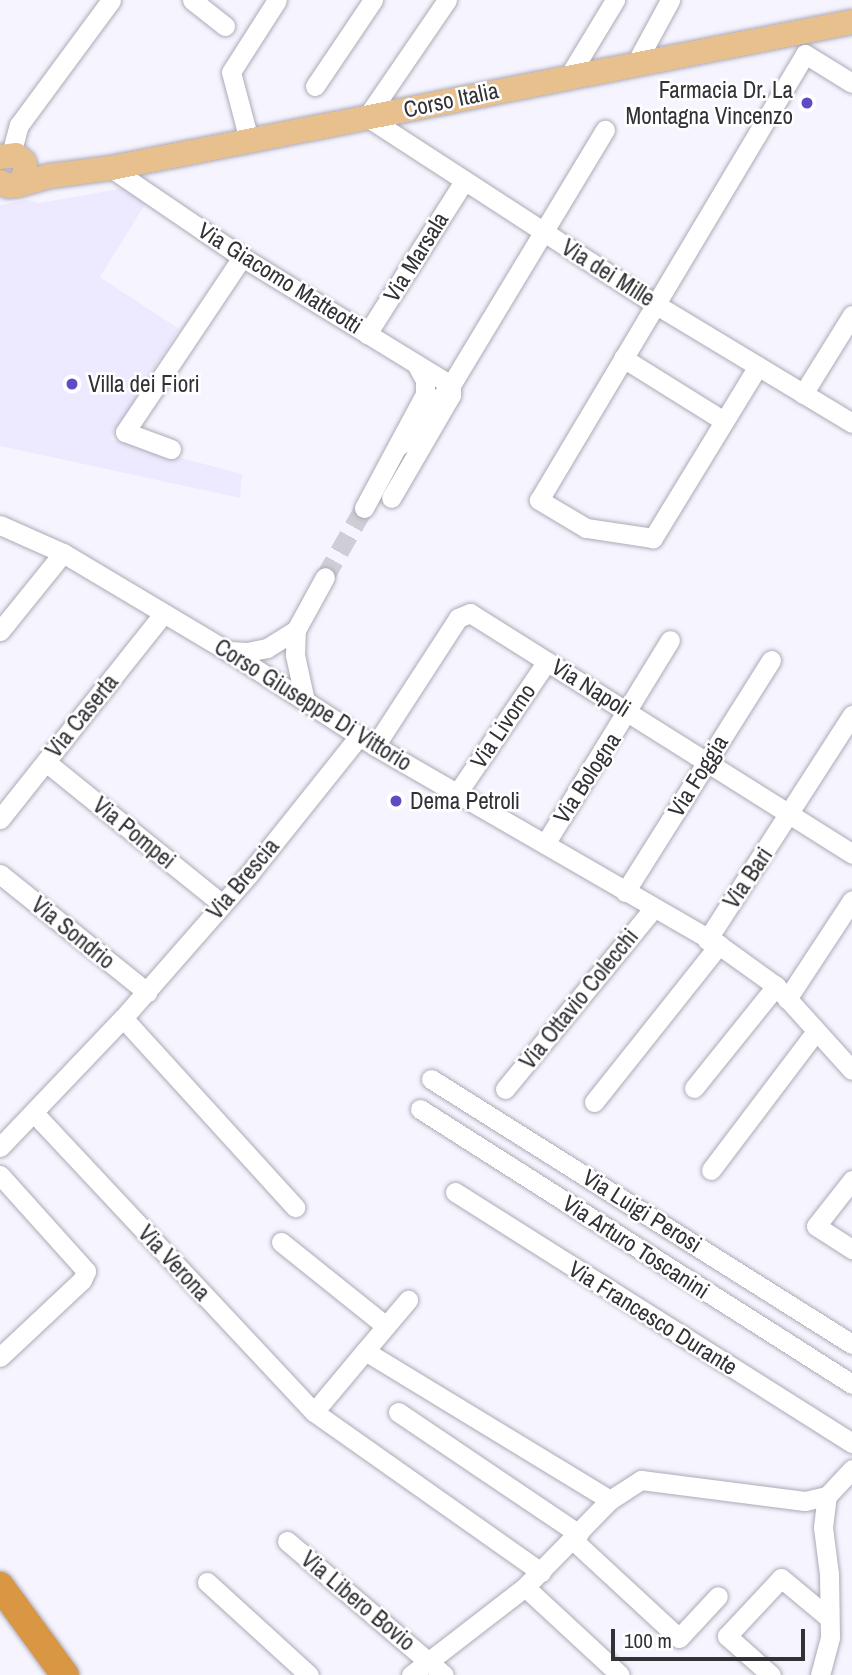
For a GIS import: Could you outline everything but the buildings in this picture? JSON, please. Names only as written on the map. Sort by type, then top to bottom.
[{"type":"highway","points":[[0,1586],[65,1675]]},
{"type":"highway","points":[[0,1618],[44,1675]]},
{"type":"main road","name":"Corso Italia","points":[[9,173],[50,176],[111,168],[636,63],[801,43],[852,22]]},
{"type":"street","points":[[9,173],[19,125],[111,0]]},
{"type":"street","points":[[192,0],[225,26]]},
{"type":"street","points":[[249,140],[231,72],[277,0]]},
{"type":"street","points":[[315,86],[373,0]]},
{"type":"street","points":[[368,117],[447,0]]},
{"type":"street","points":[[569,76],[615,0]]},
{"type":"street","points":[[636,63],[670,0]]},
{"type":"street","points":[[758,366],[653,538],[586,528],[539,500],[655,304],[801,43],[852,83]]},
{"type":"street","name":"Via dei Mille","points":[[368,117],[655,304],[852,423]]},
{"type":"street","points":[[400,445],[451,385],[605,130]]},
{"type":"street","name":"Via Giacomo Matteotti","points":[[111,168],[242,257],[451,385]]},
{"type":"street","name":"Via Marsala","points":[[367,334],[464,181]]},
{"type":"street","points":[[170,450],[125,432],[242,257]]},
{"type":"street","points":[[803,394],[852,315]]},
{"type":"street","points":[[624,358],[724,421]]},
{"type":"street","points":[[364,508],[425,394],[425,380],[416,363]]},
{"type":"street","points":[[391,498],[451,395],[451,385]]},
{"type":"street","name":"Corso Giuseppe Di Vittorio","points":[[0,524],[63,553],[226,650],[367,741],[713,942],[781,993],[852,1070]]},
{"type":"street","points":[[0,631],[63,553]]},
{"type":"street","points":[[305,701],[295,655],[296,630],[325,577]]},
{"type":"street","name":"Via Caserta","points":[[0,819],[164,613]]},
{"type":"street","name":"Via Napoli","points":[[367,741],[463,614],[475,615],[852,855]]},
{"type":"street","points":[[226,650],[247,652],[267,648],[296,630]]},
{"type":"street","name":"Via Bologna","points":[[545,844],[629,711],[670,640]]},
{"type":"street","name":"Via Foggia","points":[[625,892],[771,660]]},
{"type":"street","name":"Via Livorno","points":[[458,792],[547,661]]},
{"type":"street","name":"Via Bari","points":[[594,1102],[713,942],[852,715]]},
{"type":"street","name":"Via Brescia","points":[[0,1147],[147,992],[367,741]]},
{"type":"street","name":"Via Pompei","points":[[46,762],[222,904]]},
{"type":"street","name":"Via Sondrio","points":[[0,874],[147,992]]},
{"type":"street","points":[[694,1088],[781,993],[852,900]]},
{"type":"street","name":"Via Ottavio Colecchi","points":[[505,1089],[653,909]]},
{"type":"street","points":[[123,1018],[295,1208]]},
{"type":"street","points":[[711,1170],[816,1031]]},
{"type":"street","name":"Via Luigi Perosi","points":[[431,1079],[852,1343]]},
{"type":"street","name":"Via Arturo Toscanini","points":[[421,1109],[852,1384]]},
{"type":"street","name":"Via Verona","points":[[34,1114],[314,1412],[541,1572]]},
{"type":"street","points":[[0,1175],[86,1271],[82,1280],[0,1357]]},
{"type":"street","points":[[852,1180],[816,1226],[852,1249]]},
{"type":"street","name":"Via Francesco Durante","points":[[454,1192],[852,1443]]},
{"type":"street","points":[[281,1242],[386,1326]]},
{"type":"street","points":[[314,1412],[408,1300]]},
{"type":"street","points":[[365,1351],[610,1500]]},
{"type":"street","points":[[398,1412],[576,1537],[679,1638],[718,1596]]},
{"type":"street","points":[[411,1675],[525,1587],[610,1500],[641,1480],[805,1501],[827,1496],[852,1469]]},
{"type":"street","points":[[820,1675],[830,1637],[829,1573],[823,1527],[827,1496]]},
{"type":"street","name":"Via Libero Bovio","points":[[287,1541],[444,1675]]},
{"type":"street","points":[[771,1675],[727,1636],[781,1578],[829,1618]]},
{"type":"street","points":[[207,1582],[309,1675]]},
{"type":"street","points":[[525,1587],[620,1675]]},
{"type":"shaded area","name":"Villa dei Fiori","points":[[125,188],[146,203],[100,277],[179,329],[110,439],[242,474],[240,498],[0,446],[0,205],[28,200],[39,203]]},
{"type":"tunnel","points":[[325,577],[364,508]]},
{"type":"place","name":"Farmacia Dr. La Montagna Vincenzo","points":[[807,103]]},
{"type":"place","name":"Villa dei Fiori","points":[[72,384]]},
{"type":"place","name":"Dema Petroli","points":[[396,801]]}]
